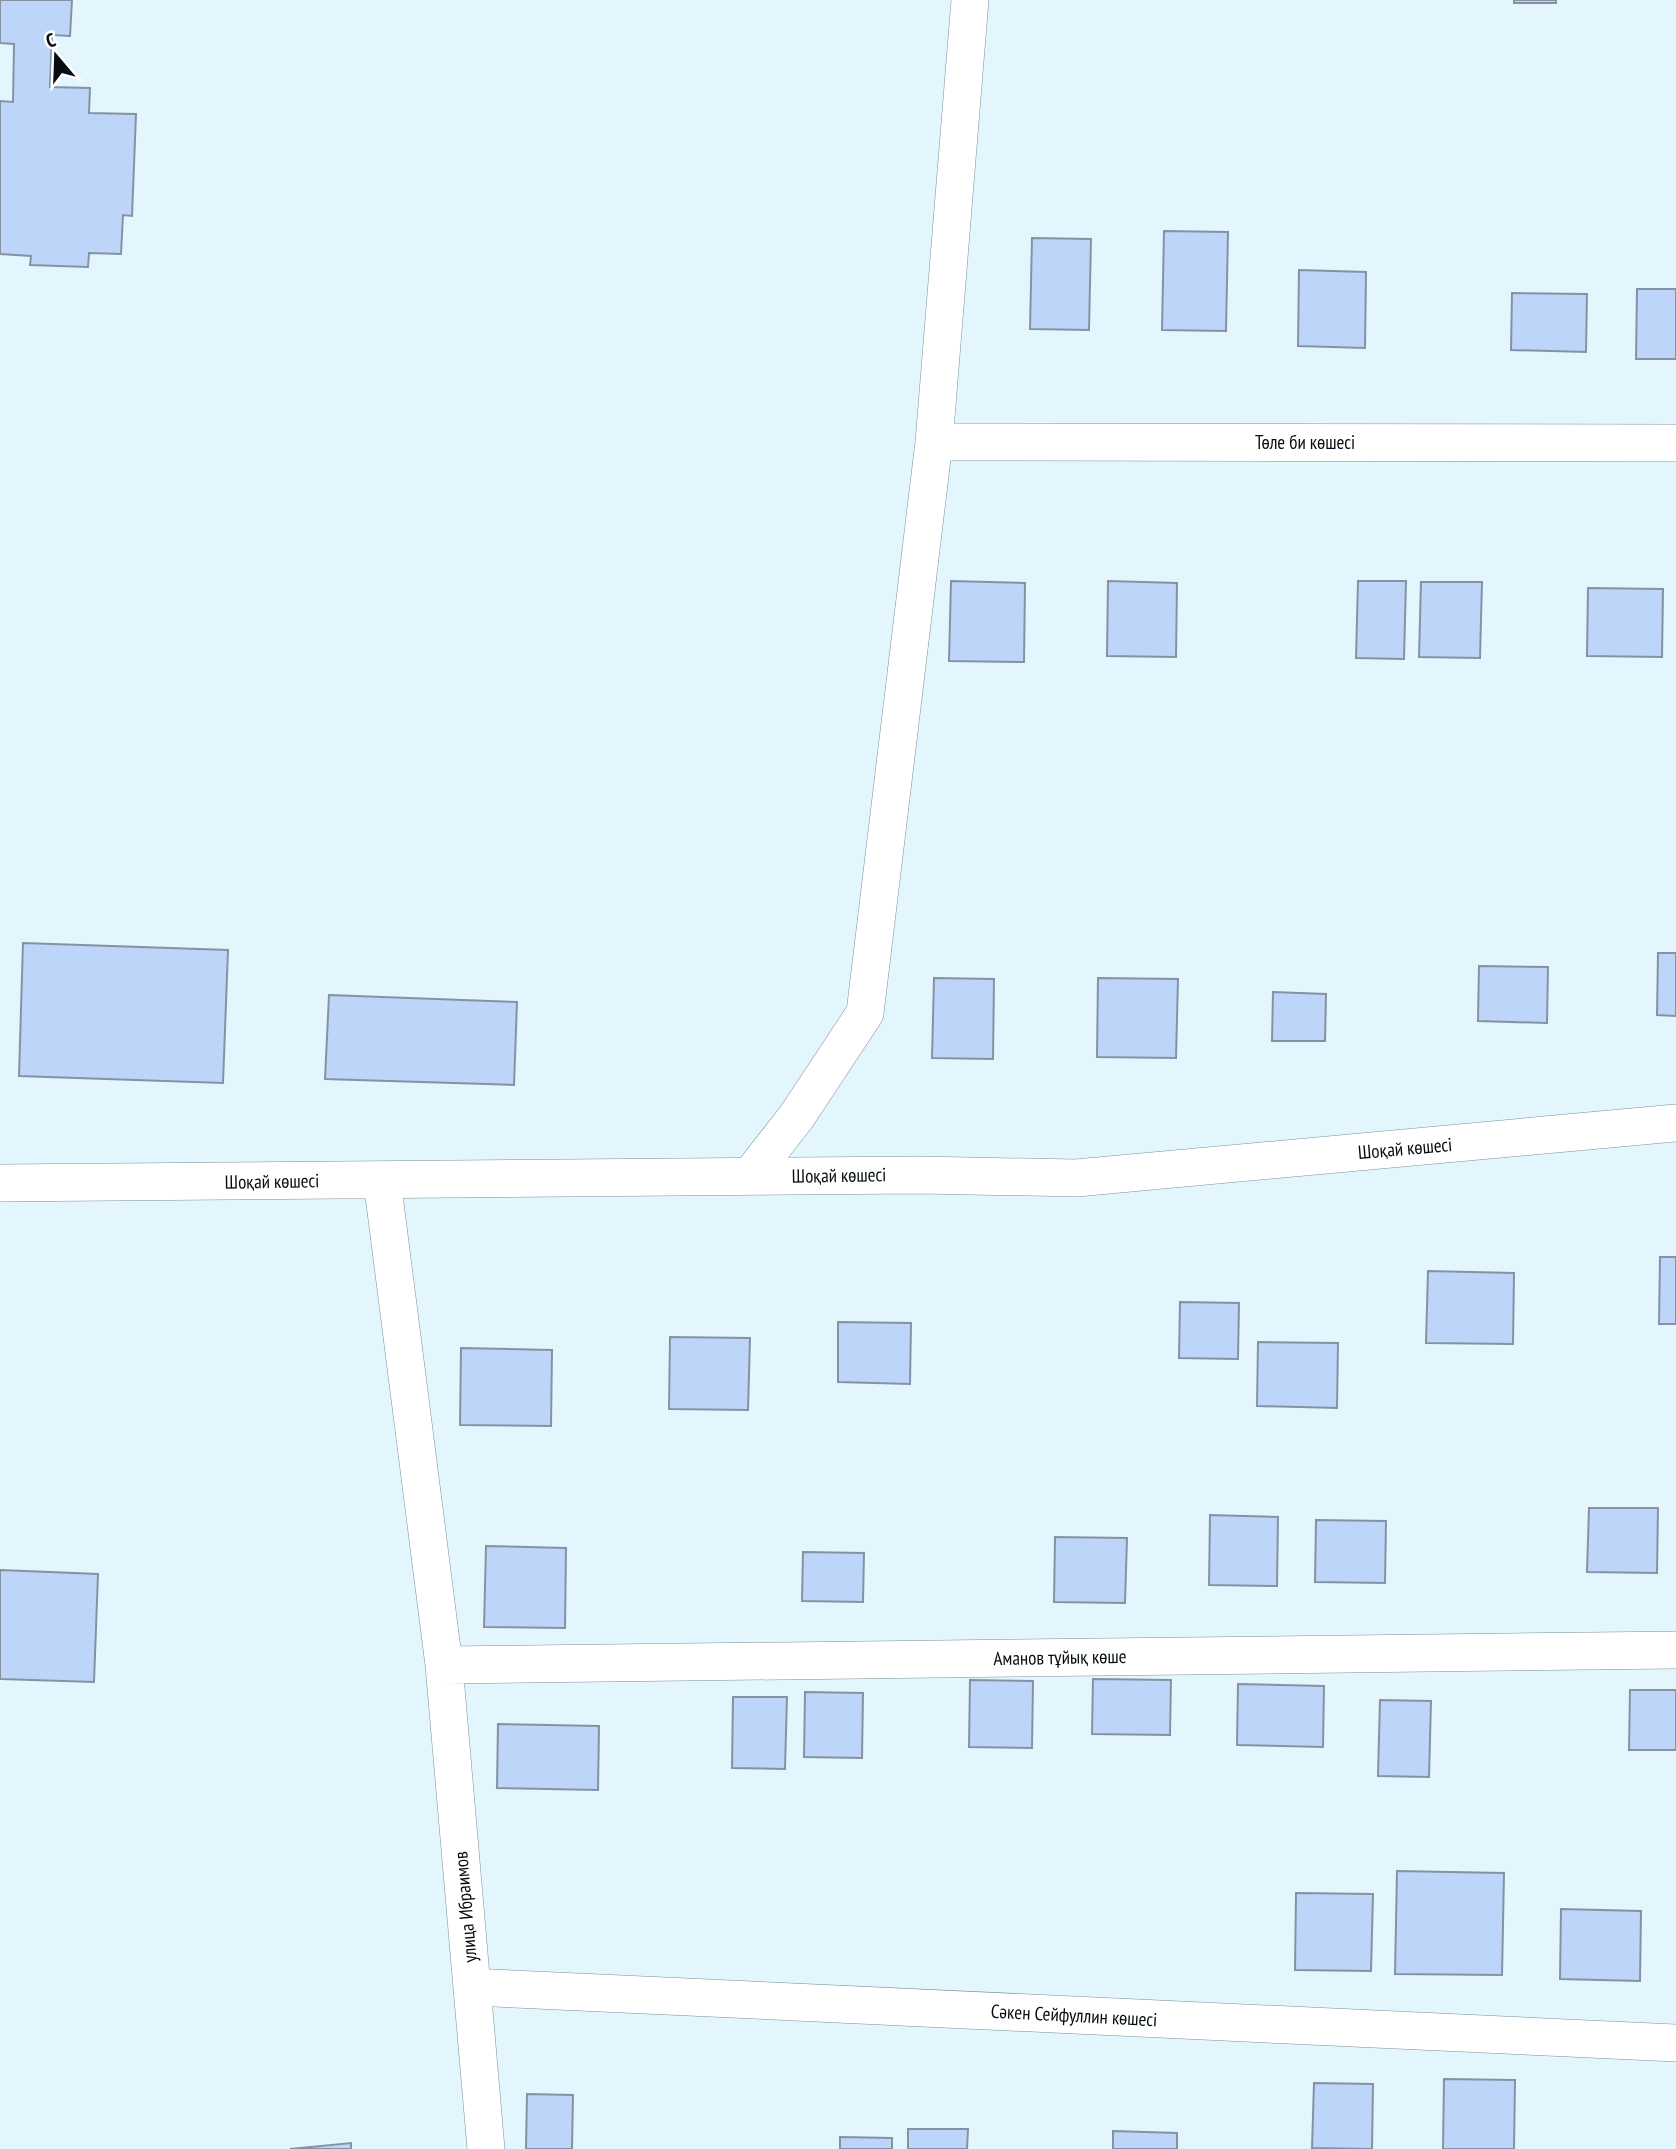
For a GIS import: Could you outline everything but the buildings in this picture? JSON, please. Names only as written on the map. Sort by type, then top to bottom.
[{"type":"street","points":[[750,1176],[797,1116],[865,1013],[934,442],[970,0]]},
{"type":"street","name":"Төле би көшесі","points":[[934,442],[1676,443]]},
{"type":"street","name":"Шоқай көшесі","points":[[0,1183],[919,1175],[1076,1178],[1676,1123]]},
{"type":"street","name":"улица Ибраимов","points":[[382,1180],[444,1665],[486,2149]]},
{"type":"street","name":"Аманов тұйық көше","points":[[444,1665],[1676,1650]]},
{"type":"street","name":"Сәкен Сейфуллин көшесі","points":[[472,1987],[1676,2043]]}]
